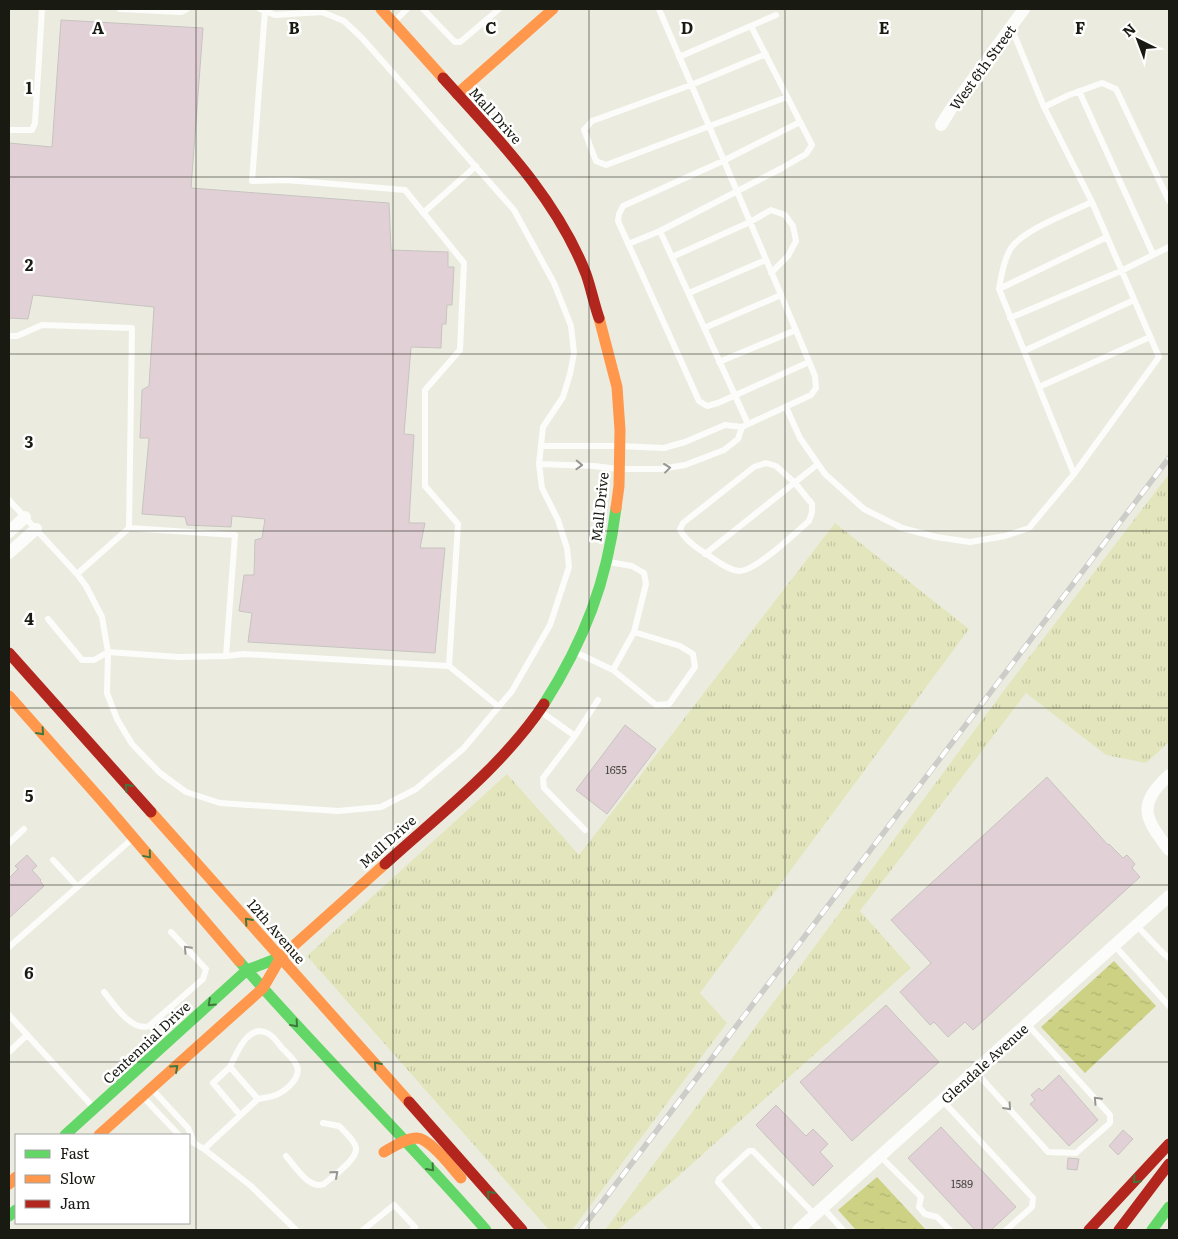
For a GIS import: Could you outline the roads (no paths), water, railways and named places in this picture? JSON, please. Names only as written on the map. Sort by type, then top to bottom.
[{"type":"main road","name":"Mall Drive","points":[[263,988],[281,957],[476,782],[507,751],[539,710],[562,676],[597,600],[613,536],[620,456],[617,387],[603,330],[586,275],[570,240],[543,195],[515,158],[381,9]]},
{"type":"main road","points":[[457,94],[553,9]]},
{"type":"main road","name":"12th Avenue","points":[[9,653],[522,1230]]},
{"type":"main road","points":[[9,696],[134,837],[263,988],[407,1142],[486,1230]]},
{"type":"main road","name":"Mall Drive","points":[[247,970],[281,957]]},
{"type":"main road","name":"Centennial Drive","points":[[66,1134],[247,970]]},
{"type":"main road","points":[[100,1134],[263,988]]},
{"type":"main road","points":[[384,1152],[416,1138],[422,1138],[430,1144],[494,1215],[506,1224],[522,1230]]},
{"type":"main road","points":[[1089,1230],[1169,1144]]},
{"type":"main road","points":[[1119,1230],[1169,1164]]},
{"type":"main road","points":[[1152,1230],[1169,1207]]},
{"type":"main road","points":[[1164,1230],[1169,1221]]},
{"type":"street","name":"West 6th Street","points":[[941,125],[1011,27],[1020,10]]},
{"type":"street","points":[[9,532],[25,517]]},
{"type":"street","points":[[9,554],[36,529]]},
{"type":"street","points":[[1169,775],[1152,793],[1148,804],[1148,812],[1154,830],[1169,850]]},
{"type":"street","name":"Glendale Avenue","points":[[798,1230],[1169,896]]},
{"type":"lane","points":[[9,130],[32,130],[35,123],[42,9]]},
{"type":"lane","points":[[120,9],[181,12],[187,9]]},
{"type":"lane","points":[[394,23],[407,9]]},
{"type":"lane","points":[[423,9],[454,42],[460,42],[499,9]]},
{"type":"lane","points":[[541,446],[664,448],[685,442],[726,425],[745,426],[811,395],[816,388],[815,376],[796,330],[659,9]]},
{"type":"lane","points":[[9,500],[78,574],[102,617],[108,652],[107,693],[117,719],[132,744],[160,773],[186,792],[220,803],[338,811],[381,807],[416,789],[463,749],[512,691],[550,625],[569,567],[568,548],[558,520],[542,488],[539,464],[544,427],[563,397],[570,374],[574,353],[571,326],[554,283],[514,210],[362,38],[344,21],[322,12],[276,15],[262,10],[252,182],[286,180],[405,190],[464,263],[460,350],[424,390],[424,486],[458,524],[449,666]]},
{"type":"lane","points":[[679,57],[776,15]]},
{"type":"lane","points":[[628,244],[660,231],[806,154],[812,145],[751,26]]},
{"type":"lane","points":[[786,407],[800,438],[825,474],[864,509],[902,528],[936,537],[970,542],[1006,536],[1028,528],[1074,474],[1159,357],[1092,202],[1044,107],[1011,27]]},
{"type":"lane","points":[[766,54],[592,121],[584,130],[596,161],[606,166],[787,97]]},
{"type":"lane","points":[[1044,107],[1102,83],[1116,89],[1169,201]]},
{"type":"lane","points":[[1079,91],[1153,254]]},
{"type":"lane","points":[[800,122],[723,161],[623,206],[618,222],[699,401],[707,406],[735,396],[809,362]]},
{"type":"lane","points":[[423,213],[476,166]]},
{"type":"lane","points":[[1074,474],[999,289],[1001,274],[1011,249],[1024,235],[1092,202]]},
{"type":"lane","points":[[672,257],[750,222],[770,210],[785,215],[794,226],[796,241],[788,256],[771,273]]},
{"type":"lane","points":[[539,464],[618,469],[661,469],[684,465],[724,450],[738,439],[745,426],[735,396],[660,231]]},
{"type":"lane","points":[[999,289],[1107,237]]},
{"type":"lane","points":[[1010,318],[1121,272],[1169,247]]},
{"type":"lane","points":[[688,294],[766,260]]},
{"type":"lane","points":[[704,328],[781,295]]},
{"type":"lane","points":[[1024,351],[1134,300]]},
{"type":"lane","points":[[9,336],[17,336],[42,325],[132,328],[129,528]]},
{"type":"lane","points":[[719,362],[796,330]]},
{"type":"lane","points":[[1039,387],[1150,337]]},
{"type":"lane","points":[[766,463],[776,466],[795,483],[812,504],[812,512],[808,521],[763,560],[742,571],[733,570],[705,554],[682,535],[680,529],[682,523],[754,468],[766,463]]},
{"type":"lane","points":[[705,554],[818,464]]},
{"type":"lane","points":[[78,574],[129,528],[235,535],[226,656]]},
{"type":"lane","points":[[607,561],[632,566],[644,573],[646,584],[634,632],[613,670]]},
{"type":"lane","points":[[48,619],[82,660],[94,660],[108,652],[178,657],[244,654],[449,666],[499,707]]},
{"type":"lane","points":[[574,652],[613,670],[656,705],[669,704],[695,667],[693,654],[680,646],[634,632]]},
{"type":"lane","points":[[585,830],[544,788],[543,778],[575,736],[598,700]]},
{"type":"lane","points":[[539,710],[575,736]]},
{"type":"lane","points":[[9,843],[24,829]]},
{"type":"lane","points":[[9,947],[76,886],[134,837]]},
{"type":"lane","points":[[53,860],[76,886]]},
{"type":"lane","points":[[1136,925],[1169,958]]},
{"type":"lane","points":[[104,992],[132,1024],[139,1027],[149,1026],[203,979],[206,970],[171,932]]},
{"type":"lane","points":[[1114,946],[1169,1006]]},
{"type":"lane","points":[[9,1015],[95,1109]]},
{"type":"lane","points":[[975,1071],[1048,1152],[1076,1153],[1110,1123],[1110,1114],[1027,1024]]},
{"type":"lane","points":[[204,1149],[258,1099],[276,1095],[296,1079],[297,1066],[292,1058],[269,1034],[261,1031],[252,1033],[243,1042],[236,1052],[230,1067],[212,1083],[240,1115]]},
{"type":"lane","points":[[9,1052],[27,1035]]},
{"type":"lane","points":[[230,1067],[258,1099]]},
{"type":"lane","points":[[152,1088],[188,1128],[190,1134]]},
{"type":"lane","points":[[143,1096],[178,1134]]},
{"type":"lane","points":[[942,1100],[1033,1198],[1032,1206],[1006,1230]]},
{"type":"lane","points":[[286,1156],[311,1184],[324,1184],[339,1171],[353,1158],[356,1149],[355,1145],[339,1126],[323,1123]]},
{"type":"lane","points":[[192,1141],[251,1186],[296,1230]]},
{"type":"lane","points":[[759,1230],[718,1182],[749,1151],[753,1152],[843,1230]]},
{"type":"lane","points":[[880,1156],[922,1197],[919,1207],[925,1214],[937,1217],[950,1230]]},
{"type":"lane","points":[[364,1230],[394,1205],[415,1227],[412,1230]]},
{"type":"water","points":[[1114,961],[1156,1006],[1085,1073],[1041,1027]]},
{"type":"water","points":[[877,1177],[926,1230],[856,1230],[838,1210]]},
{"type":"railway","points":[[581,1230],[1169,458]]}]
